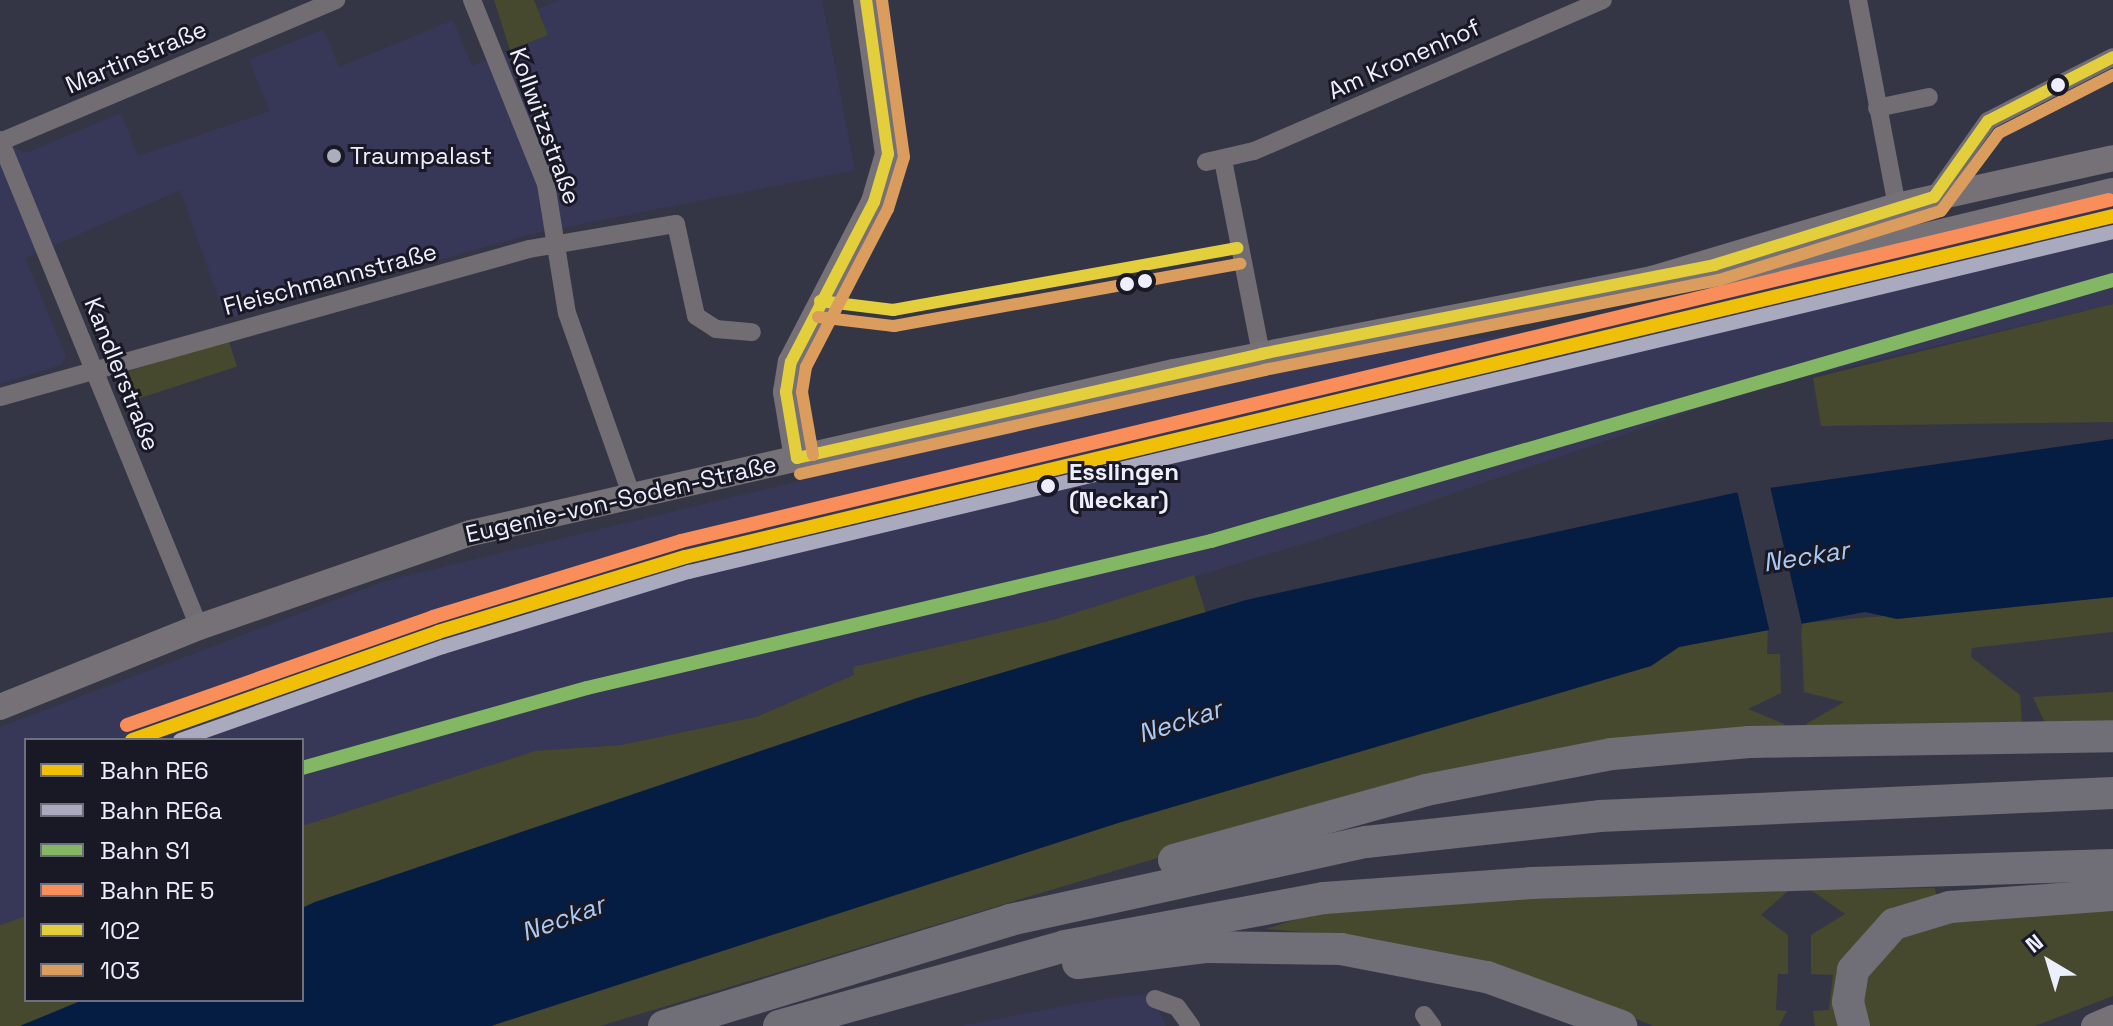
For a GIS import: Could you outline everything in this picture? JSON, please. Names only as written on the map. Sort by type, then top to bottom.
[{"type":"highway","points":[[664,1026],[900,952],[1158,865],[1547,764],[1749,742],[2113,736]]},
{"type":"highway","points":[[900,952],[1184,878],[1395,838],[1600,816],[2113,793]]},
{"type":"highway","points":[[779,1026],[1106,936],[1324,898],[1532,883],[2113,865]]},
{"type":"highway","points":[[1854,1026],[1848,1002],[1853,970],[1894,924],[1950,907],[2113,895]]},
{"type":"highway","points":[[843,1006],[1145,953],[1273,946],[1460,970],[1621,1026]]},
{"type":"main road","points":[[797,458],[786,392],[791,362],[874,202],[888,154],[866,0]]},
{"type":"main road","points":[[1652,279],[1897,206],[2113,158]]},
{"type":"main road","points":[[1652,279],[1756,274],[2113,191]]},
{"type":"main road","name":"Eugenie-von-Soden-Straße","points":[[0,707],[199,627],[417,549],[797,458],[1261,354],[1652,279]]},
{"type":"main road","points":[[2094,1026],[2113,1018]]},
{"type":"street","name":"Martinstraße","points":[[0,141],[336,0]]},
{"type":"street","name":"Kollwitzstraße","points":[[472,0],[546,184],[559,245],[567,313],[633,499]]},
{"type":"street","name":"Am Kronenhof","points":[[1261,354],[1215,161],[1603,0]]},
{"type":"street","points":[[1858,0],[1897,206]]},
{"type":"street","points":[[1934,197],[1988,121],[2113,57]]},
{"type":"street","points":[[1877,108],[1929,97]]},
{"type":"street","name":"Kandlerstraße","points":[[0,141],[199,627]]},
{"type":"street","name":"Fleischmannstraße","points":[[0,397],[94,368],[559,245],[676,224],[696,316],[716,329],[752,332]]},
{"type":"street","points":[[1155,999],[1177,1007],[1191,1026]]},
{"type":"shaded area","points":[[560,0],[822,0],[855,170],[536,233],[226,319],[180,190],[25,258],[66,356],[61,365],[0,384],[0,141],[26,153],[121,113],[138,156],[270,111],[249,60],[324,29],[339,67],[453,20],[472,66],[548,35],[538,9]]},
{"type":"shaded area","points":[[2113,206],[2113,304],[1762,387],[1341,532],[1053,620],[853,668],[855,675],[756,717],[621,745],[535,751],[304,825],[304,738],[24,738],[24,917],[0,925],[0,727],[385,581],[1189,387],[1428,343],[1562,329]]},
{"type":"shaded area","points":[[1151,993],[1166,1026],[961,1026],[1080,1003]]},
{"type":"green space","points":[[494,0],[534,0],[548,35],[510,50]]},
{"type":"green space","points":[[2113,304],[2113,422],[1821,426],[1813,378]]},
{"type":"green space","points":[[228,339],[237,367],[126,403],[117,375]]},
{"type":"green space","points":[[1194,575],[1206,613],[917,698],[304,907],[304,825],[535,751],[621,745],[756,717],[854,675],[853,667],[1053,620]]},
{"type":"green space","points":[[2113,597],[2113,632],[1972,648],[1971,657],[2020,695],[2022,723],[1806,733],[1806,724],[1844,702],[1804,692],[1801,623]]},
{"type":"green space","points":[[1768,629],[1767,654],[1780,654],[1781,693],[1748,709],[1784,724],[1785,732],[1353,799],[600,1026],[491,1026],[1118,823],[1651,666],[1679,647]]},
{"type":"green space","points":[[2113,692],[2113,724],[2046,725],[2033,697]]},
{"type":"green space","points":[[1935,888],[1937,900],[1889,918],[1844,1026],[1815,1026],[1813,1011],[1829,1010],[1833,975],[1811,974],[1811,935],[1845,914],[1811,890]]},
{"type":"green space","points":[[1789,890],[1761,915],[1788,935],[1788,974],[1778,974],[1776,1010],[1787,1011],[1779,1026],[1654,1026],[1482,960],[1363,937],[1266,929],[1313,914],[1395,904]]},
{"type":"green space","points":[[2113,904],[2113,996],[2035,1026],[1865,1026],[1858,986],[1916,924]]},
{"type":"green space","points":[[24,917],[24,1002],[78,1002],[20,1026],[0,1026],[0,925]]},
{"type":"water","name":"Neckar","points":[[2113,439],[2113,597],[1897,619],[1865,612],[1679,647],[1651,666],[1118,823],[491,1026],[20,1026],[78,1002],[304,1002],[304,907],[315,902],[917,698],[1246,600],[1734,493]]},
{"type":"pier","points":[[1769,482],[1803,627],[1770,635],[1737,489]]},
{"type":"rail line","name":"RE6","points":[[138,738],[438,632],[685,557],[2113,216]]},
{"type":"rail line","name":"RE6a","points":[[186,738],[443,647],[689,572],[2113,232]]},
{"type":"rail line","name":"S1","points":[[304,767],[587,688],[1211,541],[2113,280]]},
{"type":"transit line","name":"102","points":[[797,458],[786,392],[791,362],[874,202],[888,154],[866,0]]},
{"type":"transit line","name":"103","points":[[813,455],[802,392],[806,367],[888,209],[904,157],[882,0]]},
{"type":"transit line","name":"102","points":[[797,458],[1261,354],[1714,265],[1934,197],[1988,121],[2113,57]]},
{"type":"transit line","name":"103","points":[[800,474],[1264,370],[1719,280],[1941,211],[1999,133],[2113,75]]},
{"type":"transit line","points":[[127,725],[433,617],[681,541],[2109,200]]},
{"type":"transit line","name":"102","points":[[820,301],[893,310],[1237,248]]},
{"type":"transit line","name":"103","points":[[818,317],[894,326],[1240,264]]},
{"type":"place","name":"Traumpalast","points":[[334,156]]},
{"type":"place","name":"Esslingen (Neckar)","points":[[1048,486]]}]
